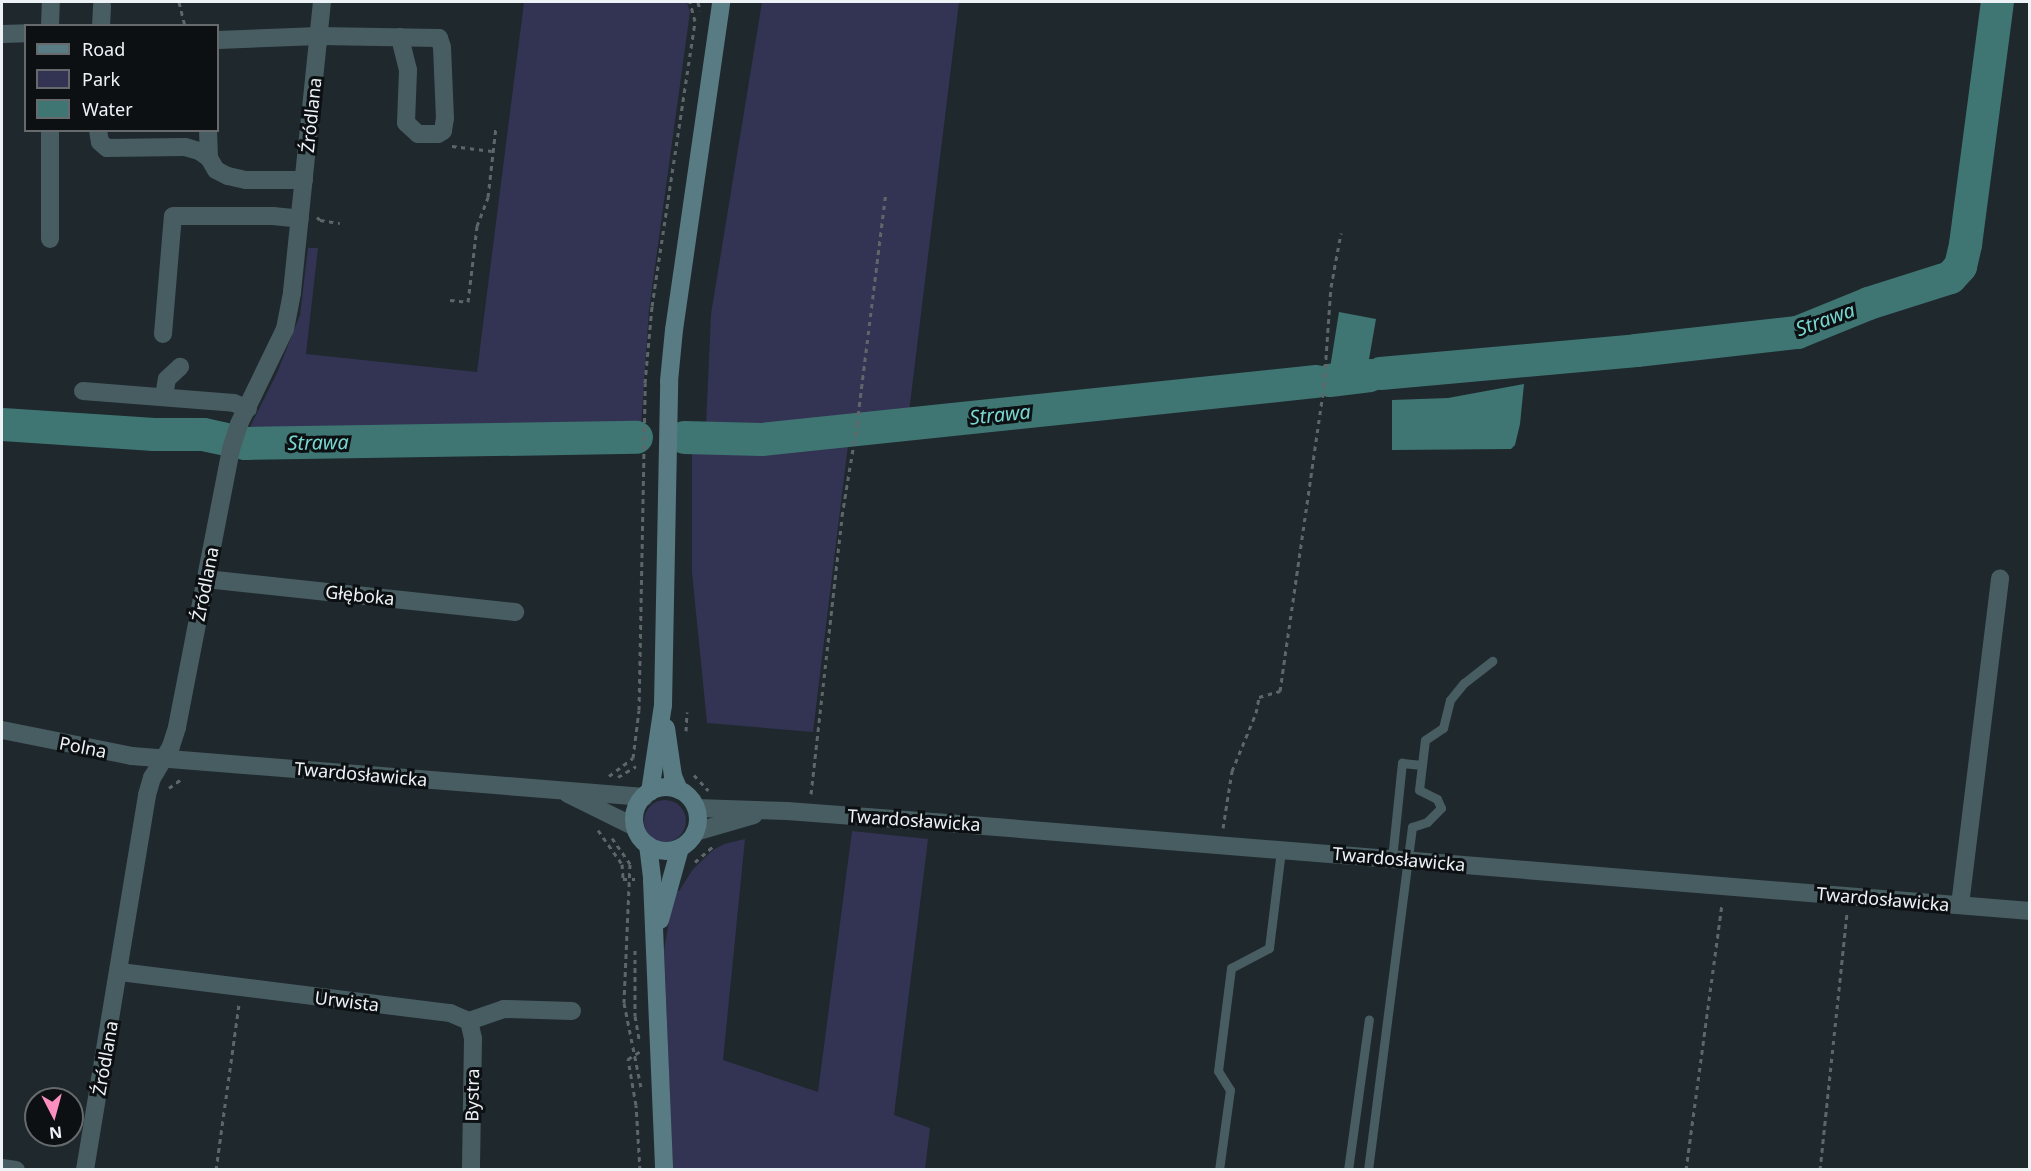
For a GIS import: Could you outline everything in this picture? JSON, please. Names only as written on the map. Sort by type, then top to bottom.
[{"type":"street","points":[[50,24],[51,2]]},
{"type":"street","name":"Źródlana","points":[[85,1170],[120,972],[147,795],[152,778],[165,758],[177,727],[233,441],[285,329],[307,215],[304,180],[322,2]]},
{"type":"street","points":[[679,790],[670,760],[663,705],[669,381],[674,330],[721,2]]},
{"type":"street","points":[[101,24],[102,6]]},
{"type":"street","points":[[2,34],[24,33]]},
{"type":"street","points":[[219,40],[319,36],[436,36],[441,40],[445,125],[438,134],[418,134],[406,123],[408,70],[400,37]]},
{"type":"street","points":[[50,132],[50,239]]},
{"type":"street","points":[[98,132],[100,142],[107,148],[185,147],[199,151],[209,158],[216,170],[246,180],[304,180]]},
{"type":"street","points":[[208,132],[209,158]]},
{"type":"street","points":[[163,334],[173,216],[307,215]]},
{"type":"street","points":[[164,397],[167,379],[180,367]]},
{"type":"street","points":[[83,391],[234,403],[248,409]]},
{"type":"street","points":[[1959,905],[2000,578]]},
{"type":"street","name":"Głęboka","points":[[206,579],[515,612]]},
{"type":"street","points":[[663,705],[647,794],[635,810],[635,826],[648,845],[652,880],[664,1170]]},
{"type":"street","name":"Polna","points":[[2,730],[132,756],[165,758]]},
{"type":"street","name":"Twardosławicka","points":[[165,758],[558,790],[601,800],[647,794]]},
{"type":"street","points":[[647,794],[665,788],[679,790],[696,808],[695,832],[680,848],[660,916],[654,951]]},
{"type":"street","name":"Twardosławicka","points":[[601,800],[635,826]]},
{"type":"street","name":"Twardosławicka","points":[[696,808],[809,812],[2030,911]]},
{"type":"street","name":"Twardosławicka","points":[[695,832],[768,811]]},
{"type":"street","points":[[648,845],[661,851],[680,848]]},
{"type":"street","name":"Urwista","points":[[120,972],[450,1013],[469,1021]]},
{"type":"street","points":[[469,1021],[504,1009],[572,1011]]},
{"type":"street","name":"Bystra","points":[[469,1021],[473,1039],[471,1170]]},
{"type":"street","points":[[2,1168],[16,1170]]},
{"type":"lane","points":[[1401,859],[1412,828],[1427,822],[1441,808],[1437,800],[1419,790],[1425,740],[1443,728],[1450,700],[1464,683],[1492,661]]},
{"type":"lane","points":[[1368,1170],[1405,872],[1401,859],[1402,763],[1422,765]]},
{"type":"lane","points":[[1219,1170],[1230,1090],[1218,1071],[1231,968],[1269,948],[1281,850]]},
{"type":"lane","points":[[1348,1170],[1369,1018]]},
{"type":"path","points":[[179,2],[184,24]]},
{"type":"path","points":[[450,300],[468,302],[477,226],[488,197],[496,127]]},
{"type":"path","points":[[444,145],[492,151]]},
{"type":"path","points":[[809,812],[842,516],[857,424],[886,192]]},
{"type":"path","points":[[307,215],[340,223]]},
{"type":"path","points":[[1221,844],[1232,771],[1256,713],[1259,697],[1280,691],[1324,387],[1331,287],[1341,233]]},
{"type":"path","points":[[633,758],[611,773],[595,819],[597,829],[622,864],[623,879],[637,879],[637,889]]},
{"type":"path","points":[[1686,1170],[1724,885]]},
{"type":"path","points":[[1820,1170],[1849,896]]},
{"type":"path","points":[[635,949],[634,1016],[641,1051],[628,1059],[636,1105],[640,1170]]},
{"type":"path","points":[[216,1170],[242,988]]},
{"type":"green space","points":[[524,2],[687,2],[690,12],[649,310],[641,426],[248,431],[277,373],[300,315],[308,248],[318,248],[306,354],[477,372]]},
{"type":"green space","points":[[762,2],[959,2],[909,412],[767,428],[706,425],[711,314]]},
{"type":"green space","points":[[849,437],[813,732],[707,723],[692,573],[692,444],[726,445]]},
{"type":"green space","points":[[665,800],[673,801],[680,806],[685,813],[685,829],[680,836],[673,841],[665,842],[657,841],[650,836],[645,829],[644,821],[645,813],[650,806],[657,801]]},
{"type":"green space","points":[[852,831],[928,839],[894,1115],[930,1128],[925,1169],[673,1170],[664,950],[674,891],[679,891],[693,869],[713,850],[724,844],[745,839],[723,1060],[818,1092]]},
{"type":"water","points":[[1339,312],[1376,319],[1368,365],[1330,368]]},
{"type":"water","points":[[1524,384],[1520,424],[1515,445],[1511,449],[1392,450],[1392,400],[1448,398]]},
{"type":"waterway","name":"Strawa","points":[[1380,373],[1636,350],[1797,332],[1868,303],[1950,277],[1960,266],[1965,244],[1997,2]]},
{"type":"waterway","name":"Strawa","points":[[1329,380],[1370,375]]},
{"type":"waterway","name":"Strawa","points":[[684,437],[761,439],[1316,381]]},
{"type":"waterway","name":"Strawa","points":[[2,424],[154,434],[203,434],[245,443],[636,437]]}]
